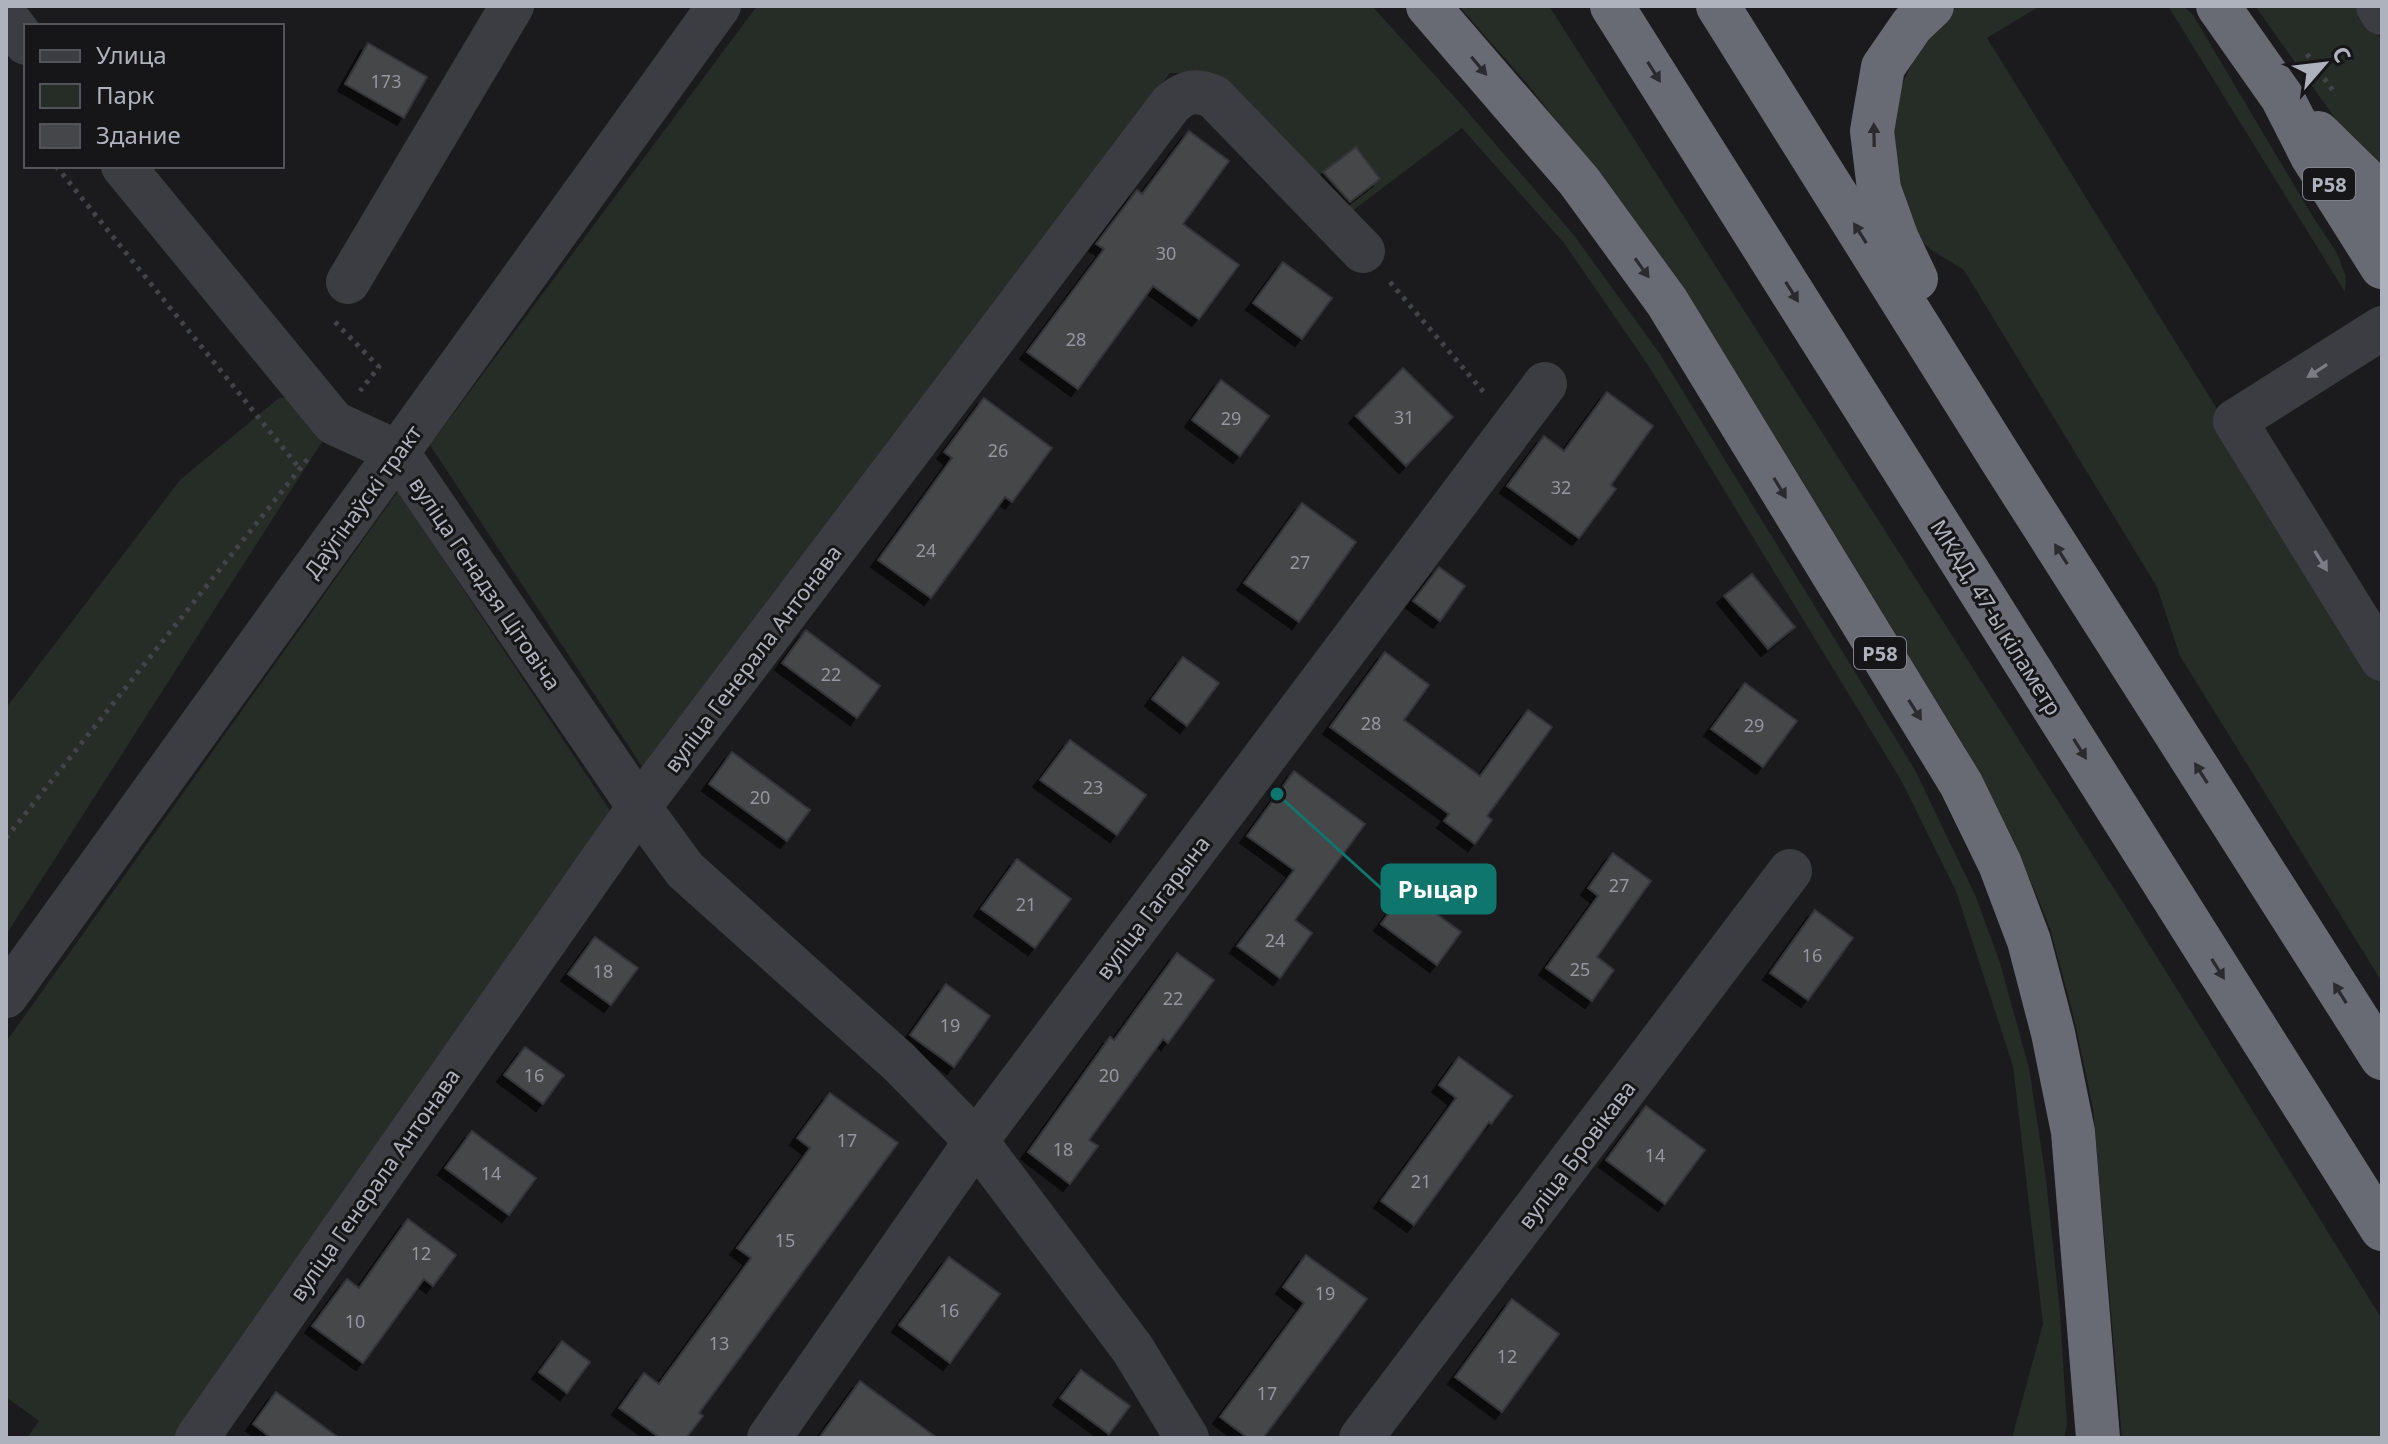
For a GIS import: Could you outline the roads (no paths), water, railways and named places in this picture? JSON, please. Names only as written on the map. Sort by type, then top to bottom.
[{"type":"highway","name":"Р58","points":[[1428,6],[1579,181],[1667,302],[1961,784],[2000,864],[2029,941],[2053,1033],[2073,1132],[2098,1438]]},
{"type":"highway","name":"МКАД, 47-ы кіламетр","points":[[1612,6],[2382,1229]]},
{"type":"highway","points":[[1718,6],[2382,1058]]},
{"type":"highway","points":[[1932,6],[1912,25],[1883,67],[1872,131],[1879,189],[1897,239],[2005,465]]},
{"type":"highway","name":"Р58","points":[[2218,6],[2282,97],[2312,156],[2382,267]]},
{"type":"highway","name":"Р58","points":[[2282,97],[2369,183],[2382,203]]},
{"type":"street","points":[[348,282],[512,6]]},
{"type":"street","name":"Даўгінаўскі тракт","points":[[6,996],[719,6]]},
{"type":"street","points":[[2378,6],[2382,13]]},
{"type":"street","points":[[6,17],[24,40]]},
{"type":"street","name":"вуліца Генерала Антонава","points":[[197,1438],[639,807],[1171,104],[1184,93],[1198,90],[1214,97],[1363,251]]},
{"type":"street","name":"вуліца Генадзя Цітовіча","points":[[125,168],[334,423],[397,452],[685,870],[899,1062],[976,1141],[1132,1348],[1187,1438]]},
{"type":"street","points":[[2382,328],[2235,421],[2382,659]]},
{"type":"street","name":"вуліца Гагарына","points":[[769,1438],[976,1141],[1545,384]]},
{"type":"street","name":"вуліца Бровікава","points":[[1361,1438],[1790,871]]},
{"type":"place","name":"Рыцар","points":[[1277,794]]}]
